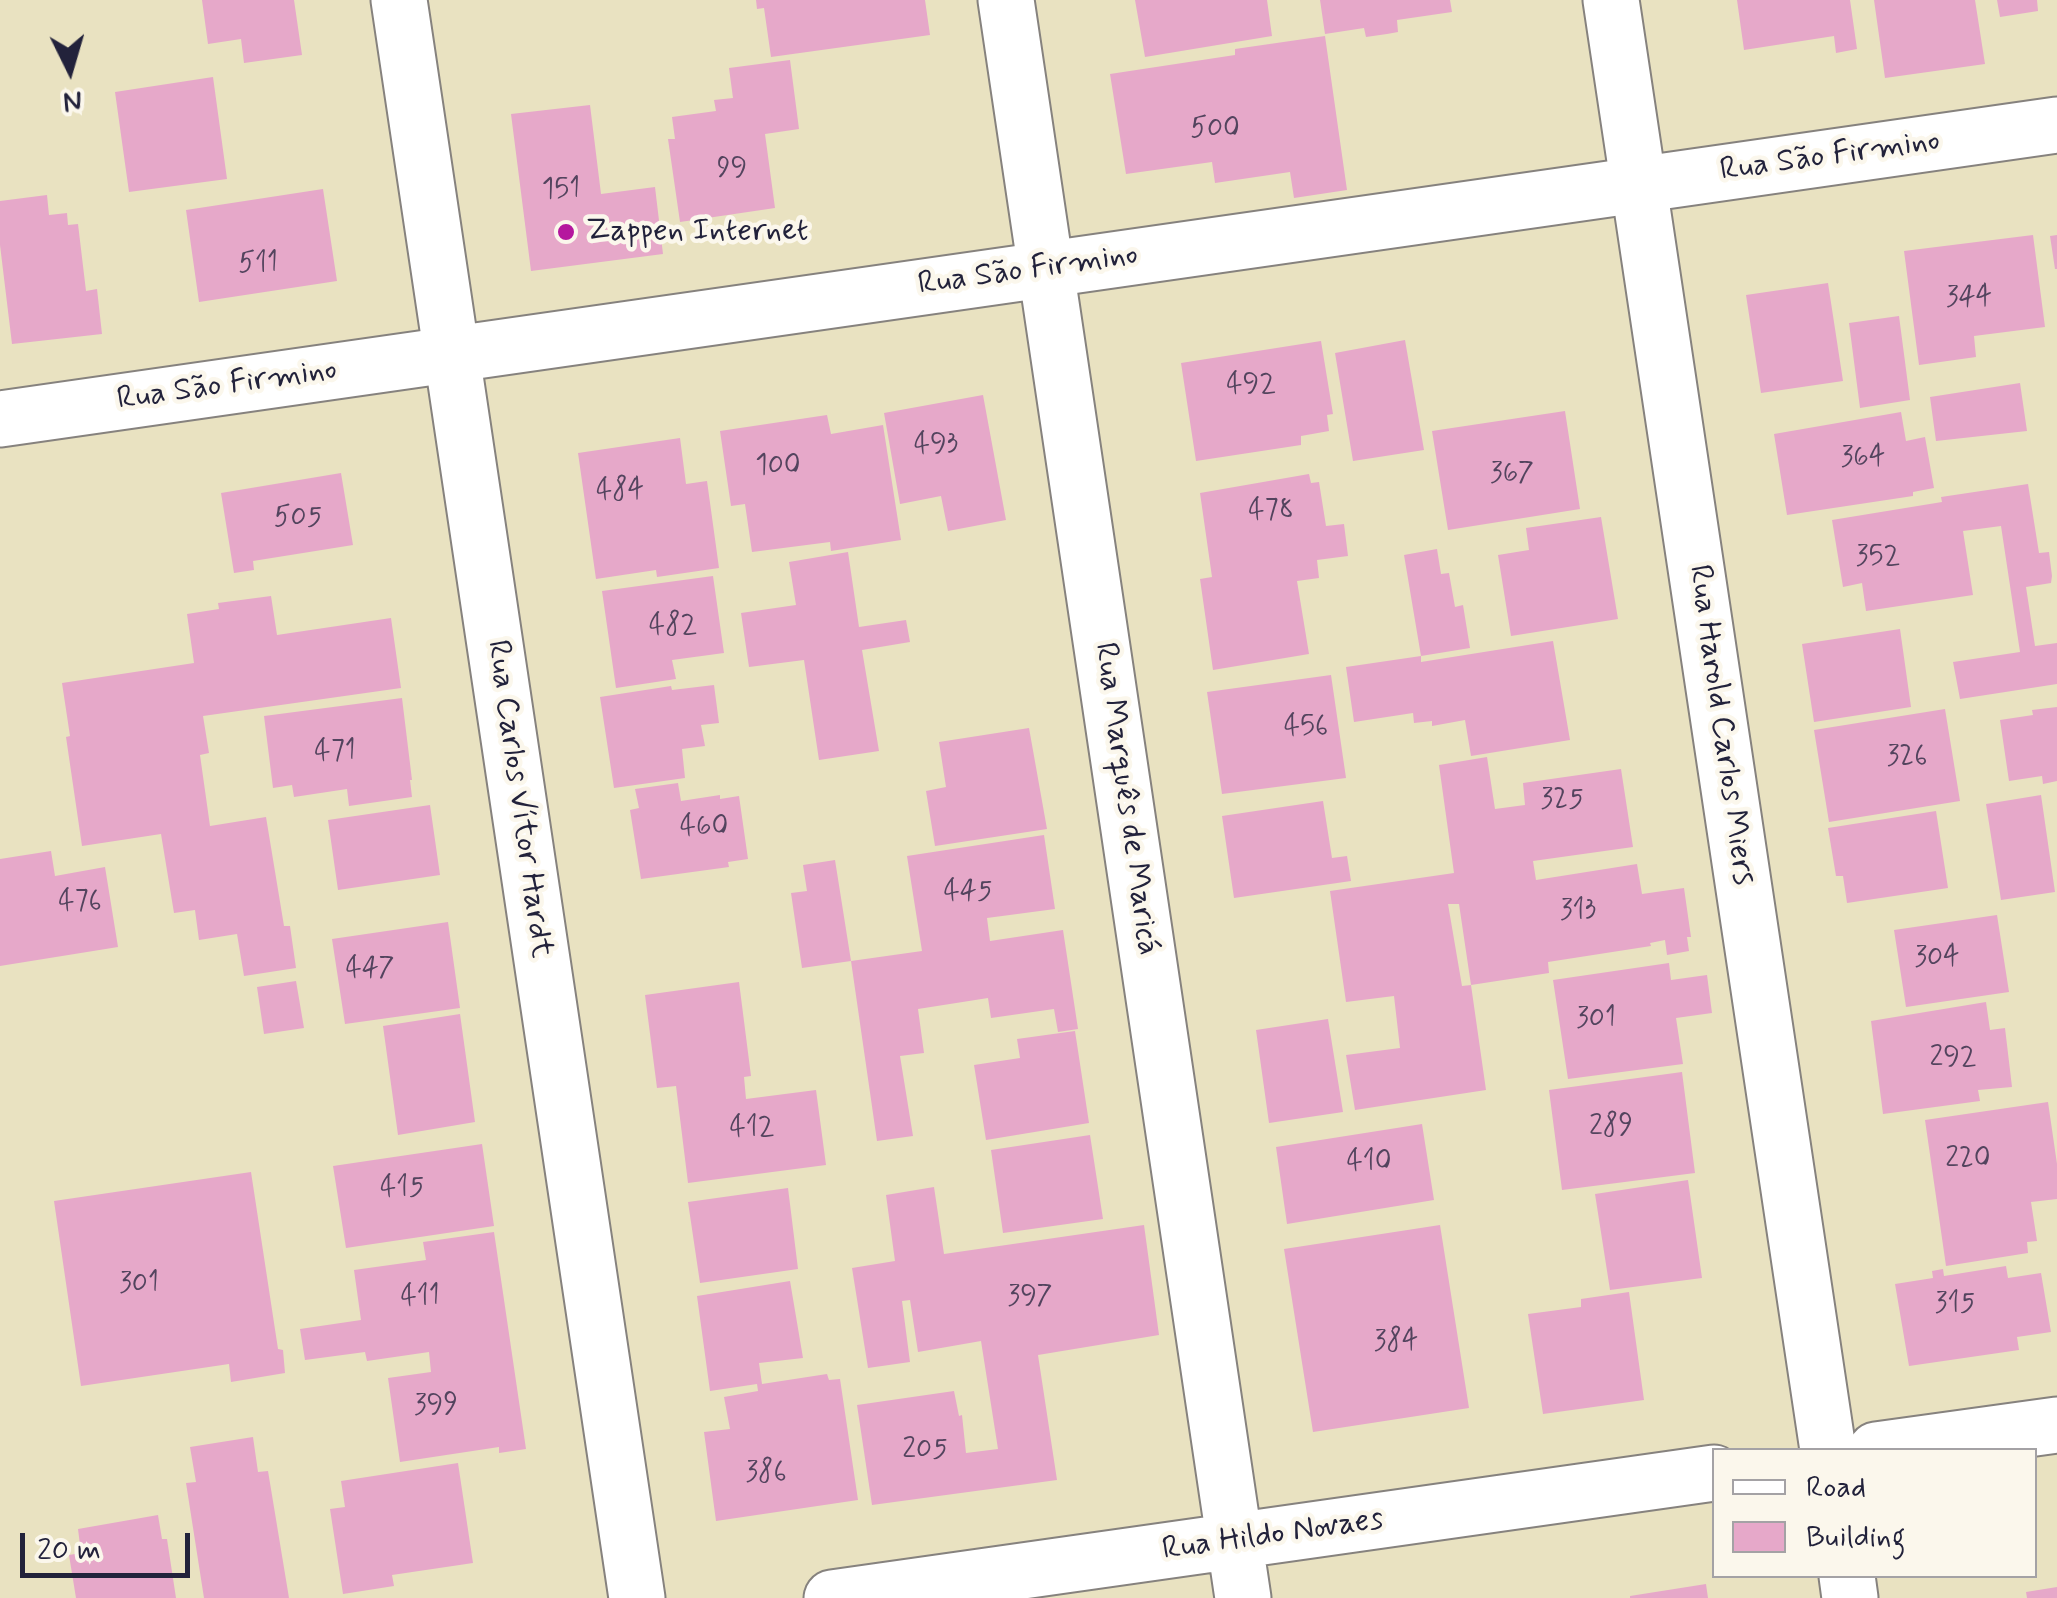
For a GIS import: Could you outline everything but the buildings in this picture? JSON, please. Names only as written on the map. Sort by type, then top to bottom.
[{"type":"street","name":"Rua Carlos Vítor Hardt","points":[[398,0],[637,1598]]},
{"type":"street","name":"Rua Marquês de Maricá","points":[[1006,0],[1243,1598]]},
{"type":"street","name":"Rua Harold Carlos Miers","points":[[1612,0],[1828,1448]]},
{"type":"street","name":"Rua São Firmino","points":[[0,418],[2057,124]]},
{"type":"street","points":[[1890,1448],[2057,1425]]},
{"type":"street","name":"Rua Hildo Novaes","points":[[832,1598],[1712,1473]]},
{"type":"place","name":"Zappen Internet","points":[[566,232]]}]
